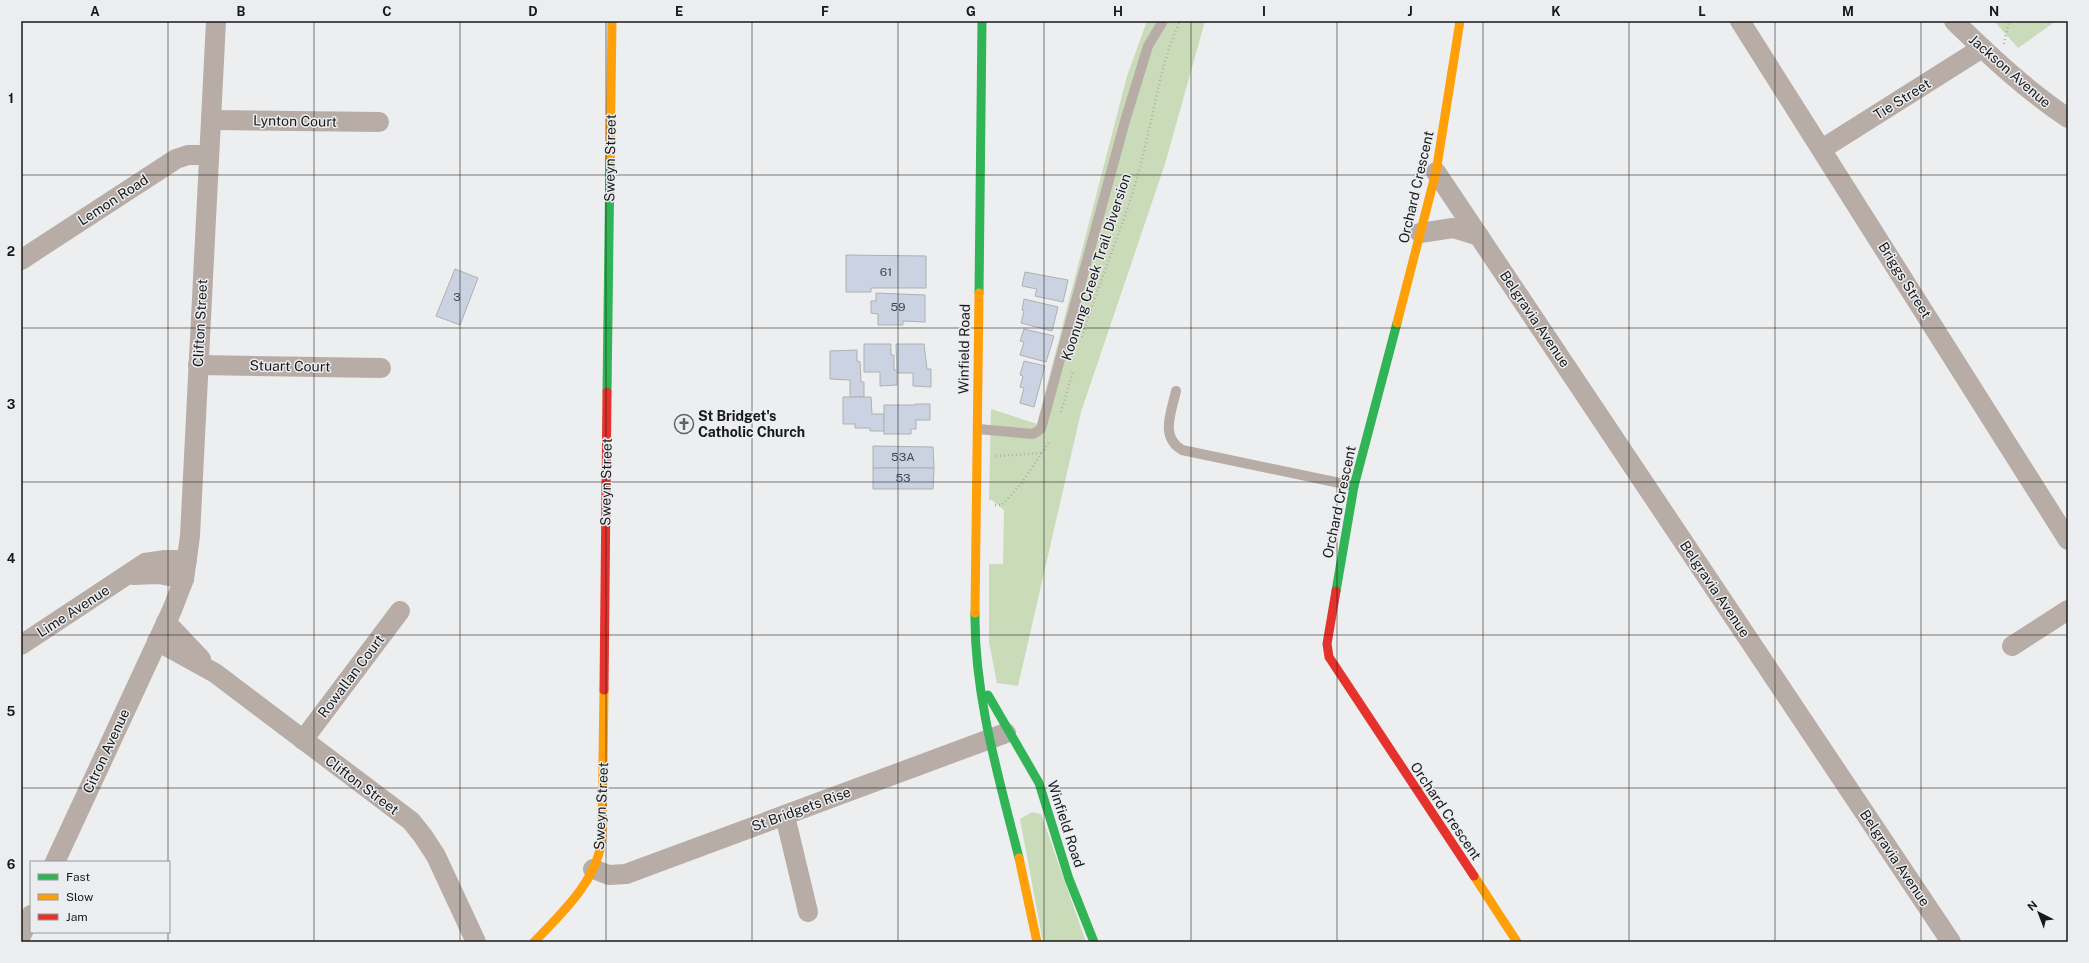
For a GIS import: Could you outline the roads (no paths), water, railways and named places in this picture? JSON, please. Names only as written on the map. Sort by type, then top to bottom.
[{"type":"street","name":"Clifton Street","points":[[216,21],[190,536],[184,580],[157,641],[215,673],[400,813],[417,828],[436,856],[476,938]]},
{"type":"street","name":"Sweyn Street","points":[[534,942],[545,934],[593,869],[600,852],[602,832],[612,21]]},
{"type":"street","name":"Winfield Road","points":[[982,21],[975,636],[979,676],[989,740],[1037,942]]},
{"type":"street","name":"Orchard Crescent","points":[[1460,21],[1436,172],[1354,486],[1327,644],[1329,657],[1517,942]]},
{"type":"street","name":"Briggs Street","points":[[1740,21],[2068,540]]},
{"type":"street","name":"Jackson Avenue","points":[[1954,21],[2036,96],[2068,118]]},
{"type":"street","name":"Tie Street","points":[[1822,149],[1982,48]]},
{"type":"street","name":"Lynton Court","points":[[211,120],[379,122]]},
{"type":"street","name":"Lemon Road","points":[[21,260],[176,159],[188,155],[209,155]]},
{"type":"street","name":"Belgravia Avenue","points":[[1436,172],[1951,942]]},
{"type":"street","points":[[1420,233],[1453,228],[1479,236]]},
{"type":"street","name":"Stuart Court","points":[[198,364],[381,368]]},
{"type":"street","name":"Lime Avenue","points":[[21,645],[144,563],[165,560],[187,560]]},
{"type":"street","name":"Lime Avenue","points":[[125,577],[148,573],[184,580]]},
{"type":"street","points":[[2012,646],[2068,610]]},
{"type":"street","name":"Rowallan Court","points":[[303,740],[400,611]]},
{"type":"street","name":"Clifton Street","points":[[166,622],[215,673]]},
{"type":"street","name":"Citron Avenue","points":[[55,861],[157,641]]},
{"type":"street","name":"Winfield Road","points":[[979,676],[1046,801],[1069,879],[1094,942]]},
{"type":"street","name":"St Bridgets Rise","points":[[593,869],[609,875],[626,874],[1008,732]]},
{"type":"street","points":[[785,816],[808,912]]},
{"type":"street","points":[[21,936],[30,917]]},
{"type":"lane","points":[[978,429],[1033,434],[1041,429],[1125,121],[1148,46],[1163,21]]},
{"type":"lane","points":[[1176,391],[1168,424],[1170,439],[1174,446],[1182,450],[1354,486]]},
{"type":"place","name":"St Bridget's Catholic Church","points":[[684,424]]}]
